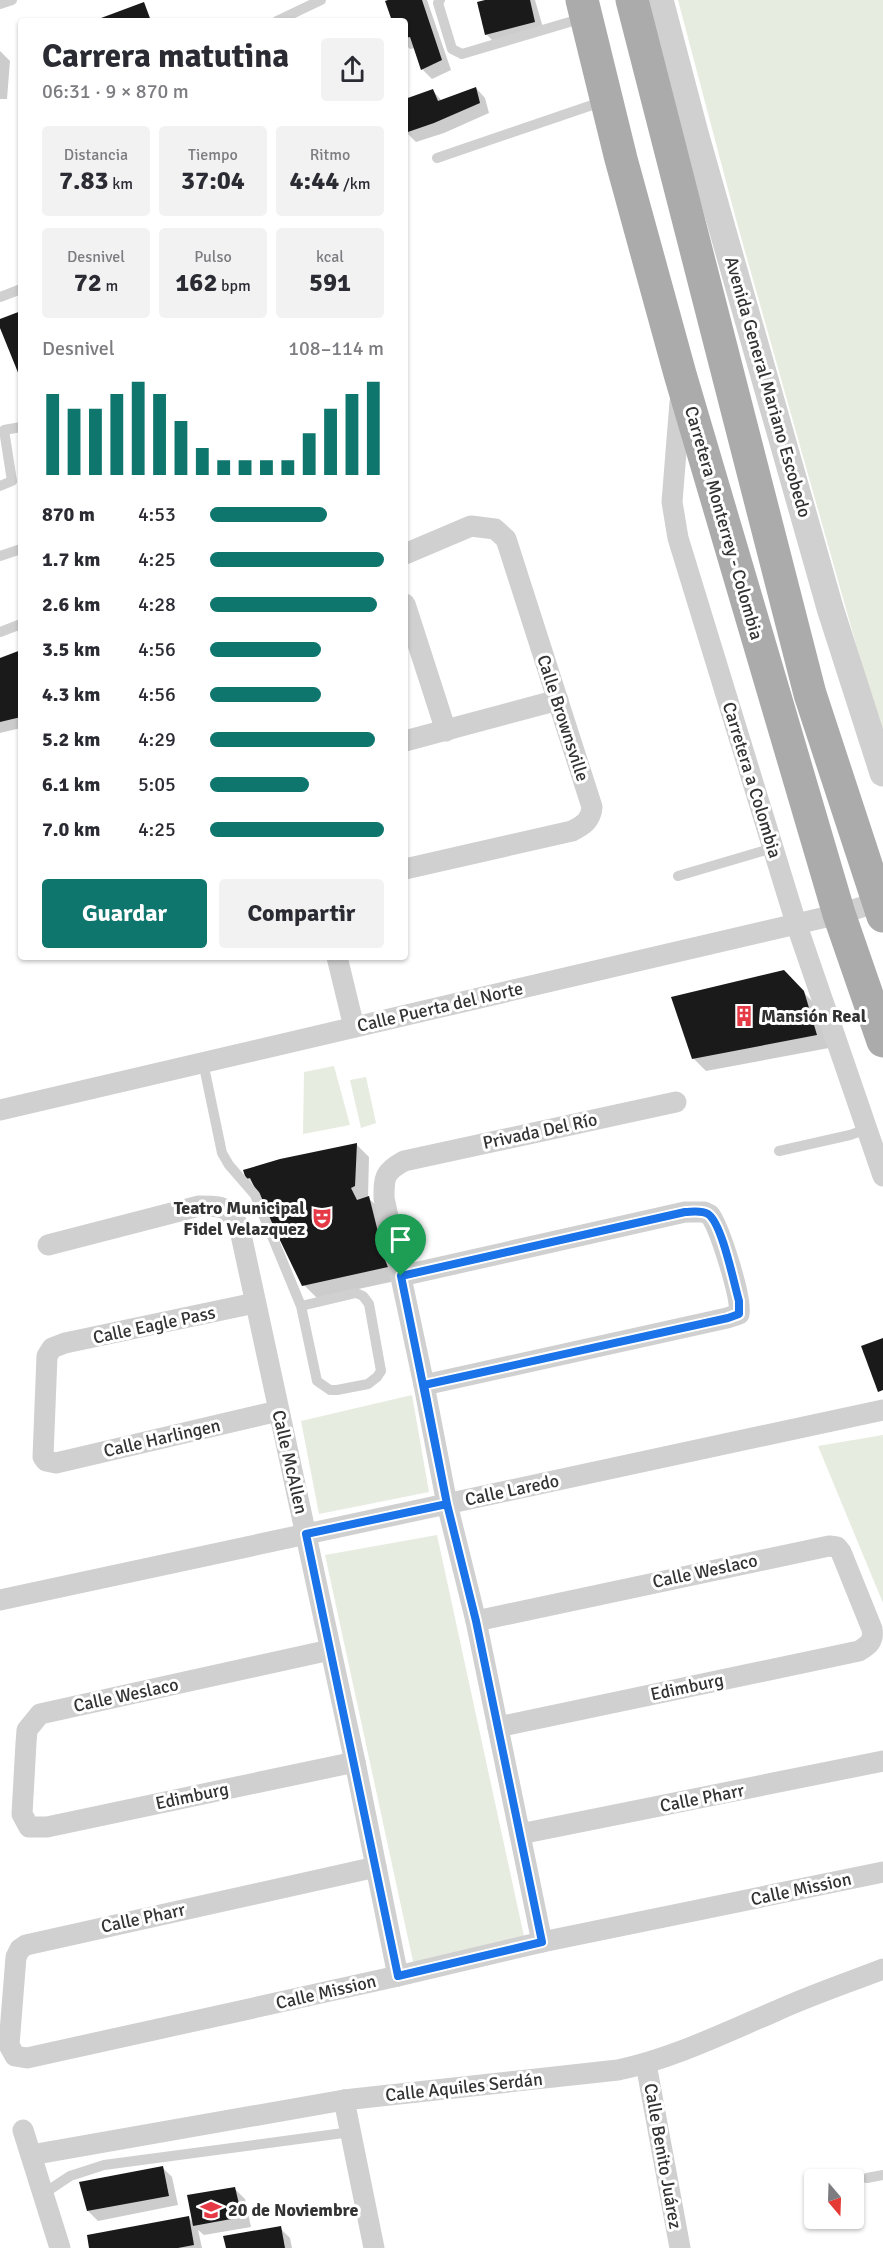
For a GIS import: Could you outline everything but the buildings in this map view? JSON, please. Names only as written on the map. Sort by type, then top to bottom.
[{"type":"main road","name":"Carretera Monterrey - Colombia","points":[[632,0],[810,694],[879,887]]},
{"type":"main road","name":"Carretera Monterrey - Colombia","points":[[584,9],[621,159],[680,374],[839,914],[883,1041]]},
{"type":"street","name":"Avenida General Mariano Escobedo","points":[[660,0],[695,133],[830,608],[883,772]]},
{"type":"street","name":"Carretera a Colombia","points":[[680,374],[681,411],[672,502],[678,538],[796,923],[883,1176]]},
{"type":"street","name":"Calle Brownsville","points":[[408,553],[471,526],[495,529],[506,539],[592,807],[591,815],[583,826],[572,831],[408,868]]},
{"type":"street","points":[[408,613],[446,731]]},
{"type":"street","points":[[408,740],[558,700]]},
{"type":"street","name":"Calle Puerta del Norte","points":[[0,1110],[839,914],[879,887]]},
{"type":"street","points":[[338,960],[354,1027]]},
{"type":"street","name":"Privada Del Río","points":[[401,1276],[384,1198],[384,1178],[394,1166],[404,1161],[675,1102]]},
{"type":"street","name":"Calle McAllen","points":[[48,1245],[199,1206],[226,1209],[233,1215],[240,1230],[306,1534],[398,1976]]},
{"type":"street","points":[[424,1385],[739,1314],[739,1301],[722,1238],[710,1215],[704,1212],[685,1212],[401,1276],[447,1504],[476,1621],[542,1942]]},
{"type":"street","name":"Calle Eagle Pass","points":[[46,1461],[43,1453],[47,1356],[52,1348],[65,1343],[255,1303]]},
{"type":"street","name":"Calle Laredo","points":[[0,1600],[883,1410]]},
{"type":"street","name":"Calle Harlingen","points":[[46,1461],[56,1463],[278,1411]]},
{"type":"street","name":"Calle Weslaco","points":[[476,1621],[829,1546],[837,1547],[842,1552],[870,1624],[872,1640]]},
{"type":"street","name":"Edimburg","points":[[498,1727],[859,1651],[872,1640]]},
{"type":"street","name":"Calle Weslaco","points":[[28,1827],[22,1814],[27,1730],[40,1714],[330,1650]]},
{"type":"street","name":"Calle Pharr","points":[[520,1834],[883,1761]]},
{"type":"street","name":"Edimburg","points":[[28,1827],[47,1827],[355,1762]]},
{"type":"street","name":"Calle Pharr","points":[[15,2056],[8,2039],[16,1957],[20,1949],[26,1945],[376,1867]]},
{"type":"street","name":"Calle Mission","points":[[15,2056],[27,2058],[542,1942],[883,1872]]},
{"type":"street","name":"Calle Aquiles Serdán","points":[[31,2154],[344,2100],[618,2070],[646,2064],[883,1969]]},
{"type":"street","name":"Calle Benito Juárez","points":[[646,2064],[680,2248]]},
{"type":"street","points":[[344,2100],[374,2248]]},
{"type":"street","points":[[23,2130],[60,2248]]},
{"type":"lane","points":[[0,4],[12,0]]},
{"type":"lane","points":[[283,18],[321,0]]},
{"type":"lane","points":[[440,0],[438,3],[452,49],[462,54],[584,9]]},
{"type":"lane","points":[[437,158],[607,100]]},
{"type":"lane","points":[[0,297],[18,290]]},
{"type":"lane","points":[[0,486],[12,481],[4,430],[18,428]]},
{"type":"lane","points":[[0,556],[18,550]]},
{"type":"lane","points":[[0,632],[18,625]]},
{"type":"lane","points":[[678,876],[773,848]]},
{"type":"lane","points":[[203,1062],[222,1153],[255,1196],[301,1306],[317,1381],[330,1390],[337,1390],[368,1384],[377,1377],[381,1371],[369,1304],[363,1296],[356,1293],[301,1306]]},
{"type":"lane","points":[[779,1151],[867,1129]]},
{"type":"lane","points":[[43,2194],[70,2176],[104,2165],[351,2132]]},
{"type":"lane","points":[[867,2178],[883,2175]]},
{"type":"shaded area","points":[[678,0],[883,0],[883,729],[865,676],[737,223]]},
{"type":"shaded area","points":[[334,1066],[350,1125],[303,1134],[304,1072]]},
{"type":"shaded area","points":[[366,1077],[376,1123],[361,1128],[350,1080]]},
{"type":"shaded area","points":[[412,1395],[429,1492],[319,1514],[301,1421]]},
{"type":"shaded area","points":[[883,1435],[883,1603],[818,1446]]},
{"type":"shaded area","points":[[437,1535],[525,1941],[414,1966],[325,1555]]},
{"type":"place","name":"Mansión Real","points":[[744,1016]]},
{"type":"place","name":"Teatro Municipal Fidel Velazquez","points":[[322,1218]]},
{"type":"place","name":"20 de Noviembre","points":[[211,2210]]},
{"type":"route","points":[[401,1276],[424,1385],[447,1504],[476,1621],[542,1942],[398,1976],[306,1534],[447,1504],[435,1445],[424,1385],[728,1318],[739,1314],[740,1311],[722,1238],[710,1215],[704,1212],[685,1212],[401,1276]]}]
